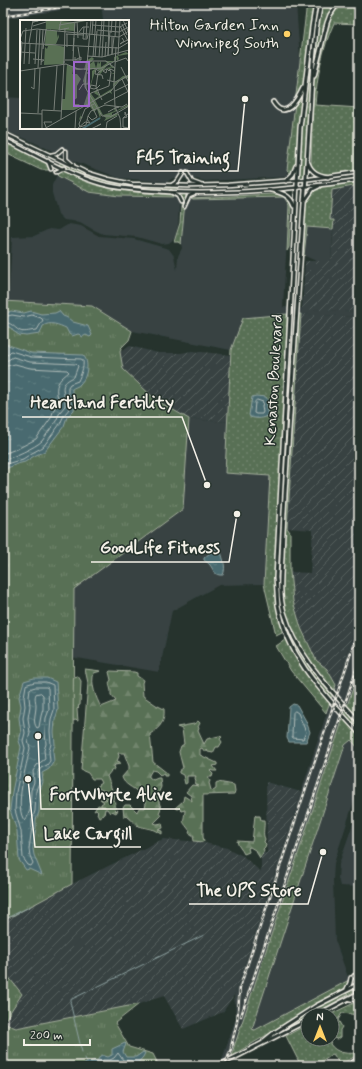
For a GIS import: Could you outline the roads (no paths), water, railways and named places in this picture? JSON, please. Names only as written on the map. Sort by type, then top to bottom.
[{"type":"main road","name":"Kenaston Boulevard","points":[[316,3],[304,85],[296,180],[286,394],[276,558],[278,604],[285,632],[297,657],[310,676],[359,733]]},
{"type":"main road","name":"Kenaston Boulevard","points":[[321,3],[314,50],[291,378],[283,528],[282,598],[288,624],[301,652],[315,671],[359,722]]},
{"type":"main road","points":[[311,89],[327,23],[334,7],[338,3]]},
{"type":"main road","points":[[273,102],[274,105],[281,109],[290,108],[295,103],[304,85]]},
{"type":"main road","points":[[3,133],[78,169],[108,179],[132,184],[202,186],[306,180],[359,172]]},
{"type":"main road","points":[[3,139],[87,178],[118,188],[200,193],[296,188],[359,180]]},
{"type":"main road","points":[[45,153],[53,155],[62,149]]},
{"type":"main road","points":[[66,151],[68,161],[78,169]]},
{"type":"main road","points":[[307,158],[309,165],[316,174],[328,177]]},
{"type":"main road","points":[[48,161],[51,165],[51,169]]},
{"type":"main road","points":[[286,181],[293,174],[298,161]]},
{"type":"main road","points":[[56,172],[64,168]]},
{"type":"main road","points":[[170,186],[178,182],[183,173]]},
{"type":"main road","points":[[187,173],[192,182],[202,186]]},
{"type":"main road","points":[[304,203],[309,193],[319,186]]},
{"type":"main road","points":[[271,190],[287,195],[295,207]]},
{"type":"main road","points":[[168,192],[178,196],[181,202]]},
{"type":"main road","points":[[184,207],[189,196],[200,193]]},
{"type":"main road","points":[[347,990],[352,977],[359,979]]},
{"type":"main road","points":[[218,1066],[264,1041],[316,1006],[358,985],[359,994],[332,1007]]},
{"type":"main road","points":[[348,999],[359,1000]]},
{"type":"main road","points":[[264,1041],[270,1040],[300,1024]]},
{"type":"main road","points":[[347,1066],[359,1058]]},
{"type":"water","points":[[11,311],[24,313],[31,311],[41,314],[55,313],[59,311],[63,316],[73,322],[88,326],[92,335],[90,337],[86,335],[82,337],[78,334],[72,336],[66,328],[49,324],[43,326],[40,334],[26,336],[19,335],[11,328],[3,325],[3,314]]},
{"type":"water","points":[[3,343],[31,353],[83,355],[87,370],[82,381],[78,386],[72,389],[75,397],[74,410],[67,417],[64,426],[45,451],[25,462],[3,470],[3,352],[6,351],[3,348]]},
{"type":"water","points":[[252,397],[266,397],[268,400],[266,406],[268,415],[264,417],[255,418],[250,417],[249,415]]},
{"type":"water","points":[[219,547],[224,561],[223,575],[216,574],[210,564],[204,560],[204,558]]},
{"type":"water","points":[[34,678],[47,678],[56,682],[58,710],[54,732],[54,761],[49,769],[42,773],[43,782],[40,791],[39,812],[36,820],[33,849],[42,875],[29,869],[26,870],[19,860],[17,831],[10,810],[21,747],[19,741],[21,733],[19,718],[21,706],[19,697],[24,681]]},
{"type":"water","points":[[293,704],[297,705],[310,732],[306,742],[289,742],[287,738],[289,707]]},
{"type":"water","points":[[125,1043],[123,1052],[126,1057],[136,1057],[143,1052],[145,1053],[135,1066],[81,1066],[88,1062],[98,1060],[102,1055],[108,1057],[112,1055],[112,1049]]},
{"type":"waterway","points":[[3,920],[31,906]]},
{"type":"waterway","points":[[82,1052],[70,1002],[72,999],[204,935]]},
{"type":"waterway","points":[[85,1058],[87,1063]]},
{"type":"railway","points":[[3,16],[90,3]]},
{"type":"railway","points":[[231,1047],[237,1022],[240,987],[359,628]]},
{"type":"railway","points":[[241,1016],[359,661]]},
{"type":"railway","points":[[225,1066],[233,1043]]},
{"type":"place","name":"Hilton Garden Inn Winnipeg South","points":[[287,34]]},
{"type":"place","name":"F45 Training","points":[[245,99]]},
{"type":"place","name":"Heartland Fertility","points":[[207,485]]},
{"type":"place","name":"GoodLife Fitness","points":[[237,514]]},
{"type":"place","name":"FortWhyte Alive","points":[[38,736]]},
{"type":"place","name":"Lake Cargill","points":[[28,779]]},
{"type":"place","name":"The UPS Store","points":[[323,852]]}]
